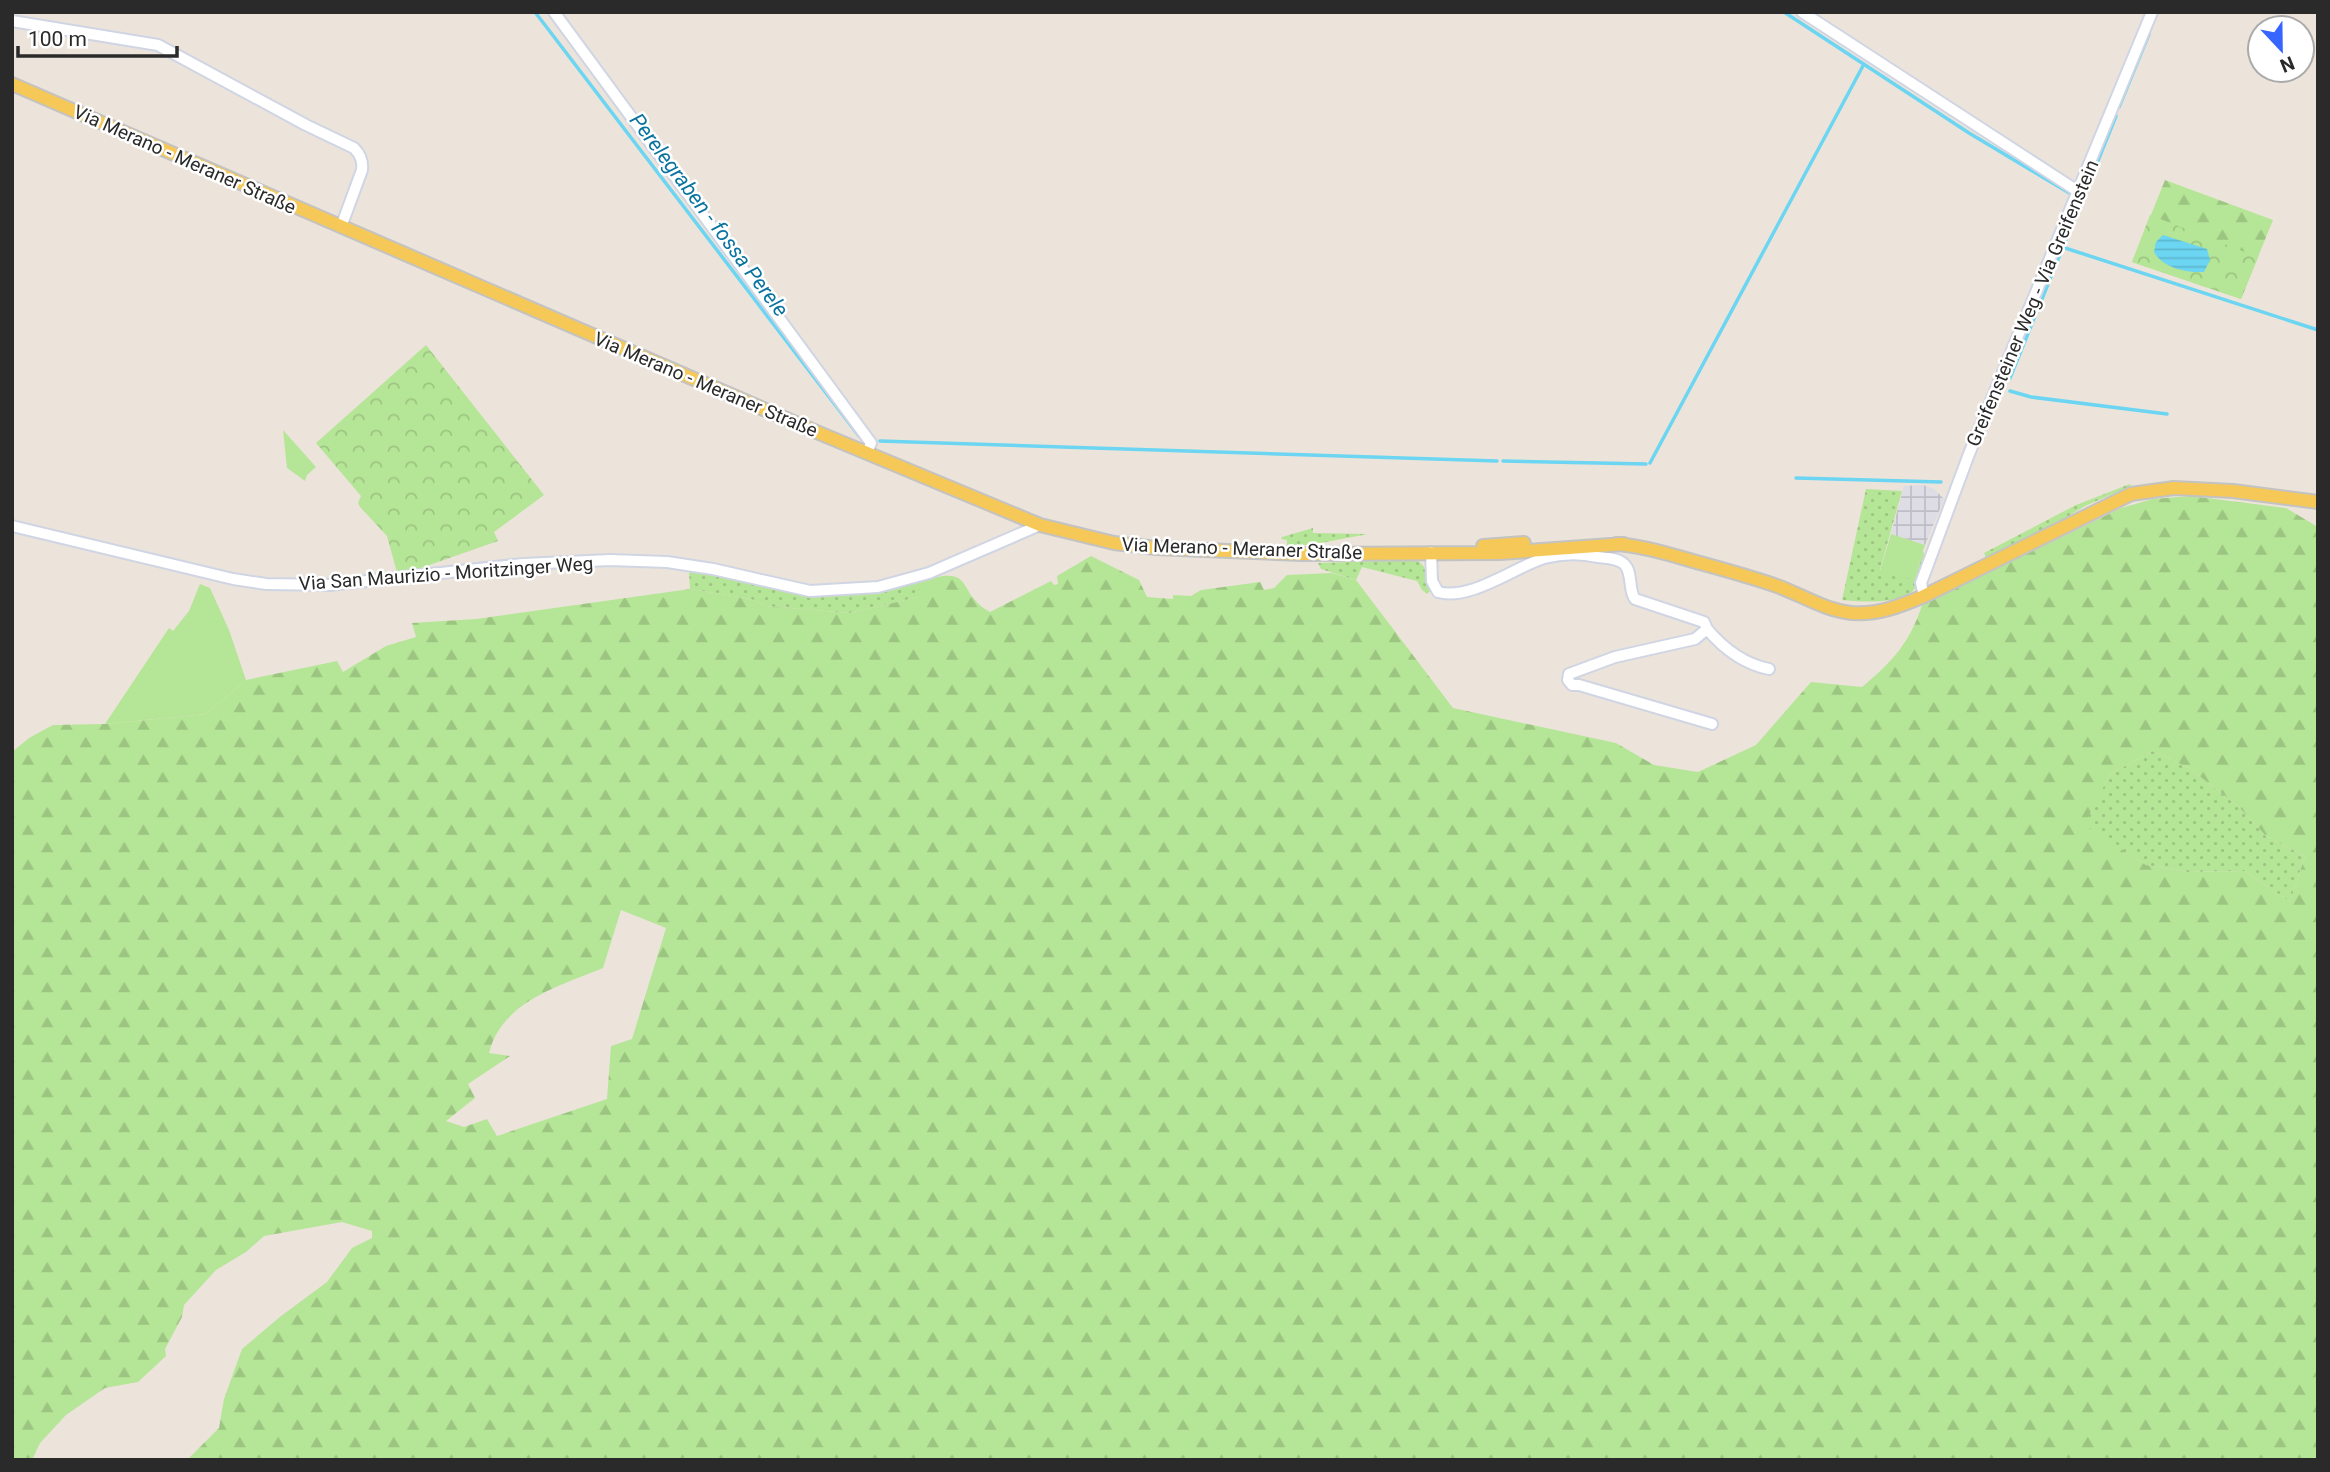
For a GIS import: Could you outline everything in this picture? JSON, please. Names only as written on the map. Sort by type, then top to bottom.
[{"type":"main road","name":"Via Merano - Meraner Straße","points":[[12,84],[867,453],[1040,525],[1114,543],[1156,548],[1301,554],[1500,553],[1625,544],[1779,586],[1826,608],[1876,612],[1898,607],[1924,596],[2131,494],[2174,488],[2233,491],[2318,502]]},
{"type":"street","points":[[554,12],[871,443],[867,453]]},
{"type":"street","points":[[1802,12],[2079,192]]},
{"type":"street","name":"Greifensteiner Weg - Via Greifenstein","points":[[1924,596],[1921,583],[1969,454],[2152,12]]},
{"type":"street","points":[[12,21],[158,45],[354,148],[360,154],[362,170],[341,227]]},
{"type":"street","name":"Via San Maurizio - Moritzinger Weg","points":[[12,526],[233,579],[266,584],[330,585],[523,564],[610,560],[690,565],[810,591],[878,586],[929,573],[1040,525]]},
{"type":"street","points":[[1431,552],[1432,581],[1438,592],[1448,595],[1462,594],[1529,564],[1559,555],[1576,553],[1616,560],[1624,564],[1627,570],[1630,593],[1635,600],[1704,622],[1717,641],[1746,662],[1769,669]]},
{"type":"street","points":[[1707,629],[1695,639],[1615,657],[1569,674],[1568,680],[1572,685],[1712,724]]},
{"type":"shaded area","points":[[1923,485],[1934,489],[1944,499],[1925,545],[1891,534],[1904,486]]},
{"type":"green space","points":[[2165,180],[2273,220],[2241,299],[2132,262]]},
{"type":"green space","points":[[2150,215],[2258,257],[2241,299],[2132,262]]},
{"type":"green space","points":[[426,345],[544,495],[494,532],[498,541],[398,576],[387,536],[360,507],[358,503],[361,496],[316,443]]},
{"type":"green space","points":[[283,430],[316,467],[307,475],[305,481],[287,468]]},
{"type":"green space","points":[[2130,484],[2131,486],[2085,506],[2037,535],[1987,559],[1984,553],[2076,505]]},
{"type":"green space","points":[[1866,489],[1902,491],[1880,570],[1915,574],[1923,551],[1924,562],[1917,585],[1910,593],[1892,600],[1842,600]]},
{"type":"green space","points":[[2191,496],[2286,508],[2318,527],[2318,1460],[187,1460],[219,1428],[224,1399],[242,1349],[327,1282],[352,1248],[372,1238],[372,1231],[342,1222],[264,1236],[246,1252],[216,1270],[184,1305],[182,1317],[165,1349],[166,1356],[138,1382],[105,1388],[66,1415],[40,1443],[32,1460],[12,1460],[12,752],[29,738],[53,725],[105,724],[206,714],[246,680],[337,661],[343,672],[386,646],[416,637],[412,623],[476,619],[690,589],[751,599],[766,606],[849,613],[919,597],[919,582],[950,576],[963,582],[979,604],[990,612],[1051,581],[1054,585],[1058,584],[1057,576],[1091,556],[1139,580],[1147,597],[1173,599],[1173,595],[1191,596],[1201,590],[1260,582],[1264,590],[1274,588],[1287,575],[1332,573],[1356,580],[1453,708],[1616,743],[1654,765],[1698,772],[1756,745],[1811,682],[1862,687],[1899,651],[1912,630],[1922,605],[2121,508],[2153,499]],"holes":[[[2153,751],[2189,768],[2238,806],[2266,836],[2305,856],[2290,902],[2245,871],[2188,872],[2146,865],[2084,825],[2110,774]],[[621,910],[666,928],[632,1039],[611,1046],[607,1099],[497,1136],[487,1119],[464,1127],[446,1121],[475,1098],[468,1084],[510,1056],[489,1053],[506,1020],[519,1008],[551,989],[603,968]]]},
{"type":"green space","points":[[1313,528],[1313,533],[1368,534],[1310,545],[1287,545],[1287,540],[1281,539]]},
{"type":"green space","points":[[1891,534],[1925,545],[1915,574],[1908,579],[1880,571]]},
{"type":"green space","points":[[1414,560],[1422,564],[1426,572],[1430,591],[1427,594],[1417,581],[1362,567],[1356,580],[1321,569],[1318,563]]},
{"type":"green space","points":[[696,570],[811,596],[876,590],[919,582],[919,597],[849,613],[766,606],[751,599],[690,589],[689,571]]},
{"type":"green space","points":[[200,584],[210,588],[229,630],[246,680],[206,714],[105,724],[169,628],[173,631],[189,611]]},
{"type":"green space","points":[[2153,751],[2189,768],[2238,806],[2266,836],[2305,856],[2290,902],[2245,871],[2188,872],[2146,865],[2083,825],[2110,774]]},
{"type":"water","points":[[2163,235],[2207,249],[2210,260],[2204,272],[2190,272],[2163,262],[2154,252],[2156,242]]},
{"type":"waterway","name":"Perelegraben - fossa Perele","points":[[535,12],[859,436]]},
{"type":"waterway","points":[[1784,12],[1969,133],[2071,194]]},
{"type":"waterway","points":[[2119,107],[2149,34]]},
{"type":"waterway","points":[[1650,463],[1864,64]]},
{"type":"waterway","points":[[2010,378],[2116,116]]},
{"type":"waterway","points":[[2062,247],[2318,330]]},
{"type":"waterway","points":[[2010,391],[2031,397],[2167,414]]},
{"type":"waterway","points":[[880,441],[1497,461]]},
{"type":"waterway","points":[[1503,461],[1646,464]]},
{"type":"waterway","points":[[1796,478],[1941,482]]}]
